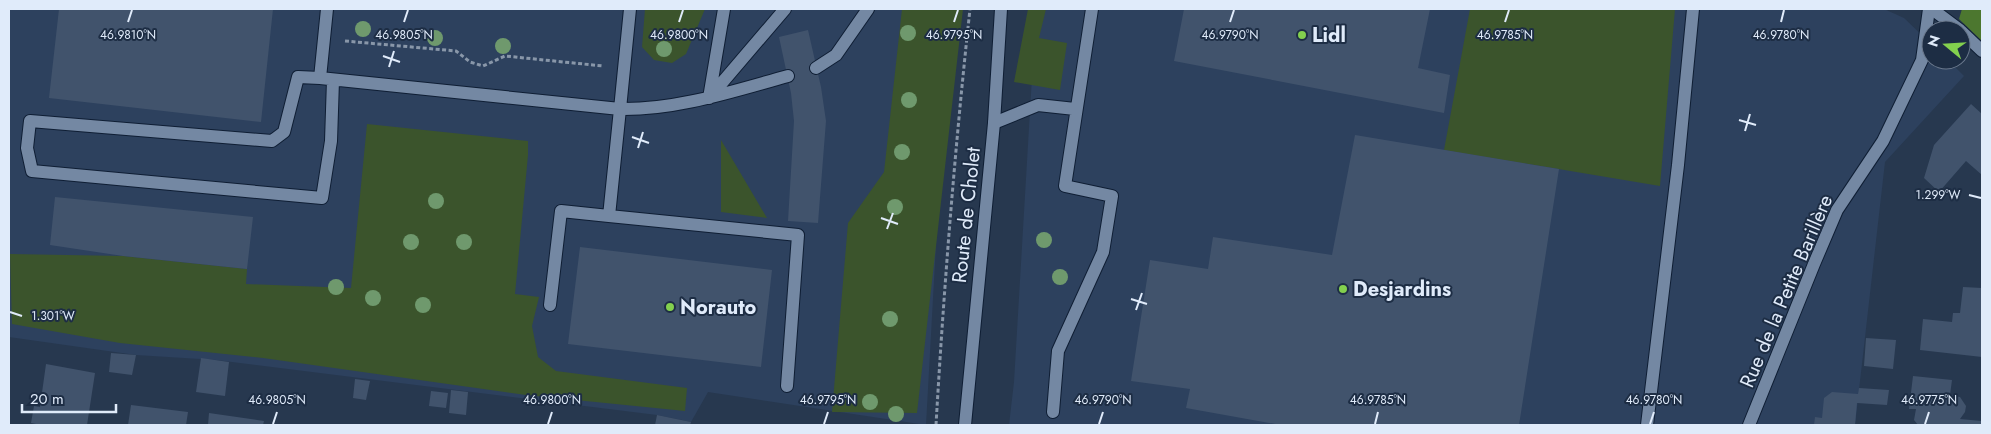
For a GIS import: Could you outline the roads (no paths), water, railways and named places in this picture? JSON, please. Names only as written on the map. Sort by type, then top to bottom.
[{"type":"main road","points":[[326,9],[324,40],[327,79],[331,141],[322,198],[32,171],[27,148],[30,121],[272,141],[284,132],[298,77],[327,79],[620,109],[644,110],[709,98],[788,76]]},
{"type":"main road","points":[[609,216],[630,9]]},
{"type":"main road","points":[[709,98],[724,9]]},
{"type":"main road","points":[[709,98],[785,9]]},
{"type":"main road","points":[[816,68],[836,56],[868,9]]},
{"type":"main road","name":"Route de Cholet","points":[[965,425],[994,123],[1001,9]]},
{"type":"main road","points":[[1053,412],[1058,351],[1103,252],[1112,196],[1065,186],[1075,109],[1092,9]]},
{"type":"main road","points":[[1647,425],[1678,165],[1693,9]]},
{"type":"main road","points":[[1930,9],[1946,20]]},
{"type":"main road","name":"Rue de la Petite Barillère","points":[[1749,425],[1837,210],[1884,141],[1922,60],[1930,9]]},
{"type":"main road","points":[[1971,40],[1982,51]]},
{"type":"main road","points":[[994,123],[1038,104],[1075,109]]},
{"type":"main road","points":[[550,305],[561,211],[798,235],[787,386]]},
{"type":"place","name":"Lidl","points":[[1302,35]]},
{"type":"place","name":"Desjardins","points":[[1343,289]]},
{"type":"place","name":"Norauto","points":[[670,307]]}]
